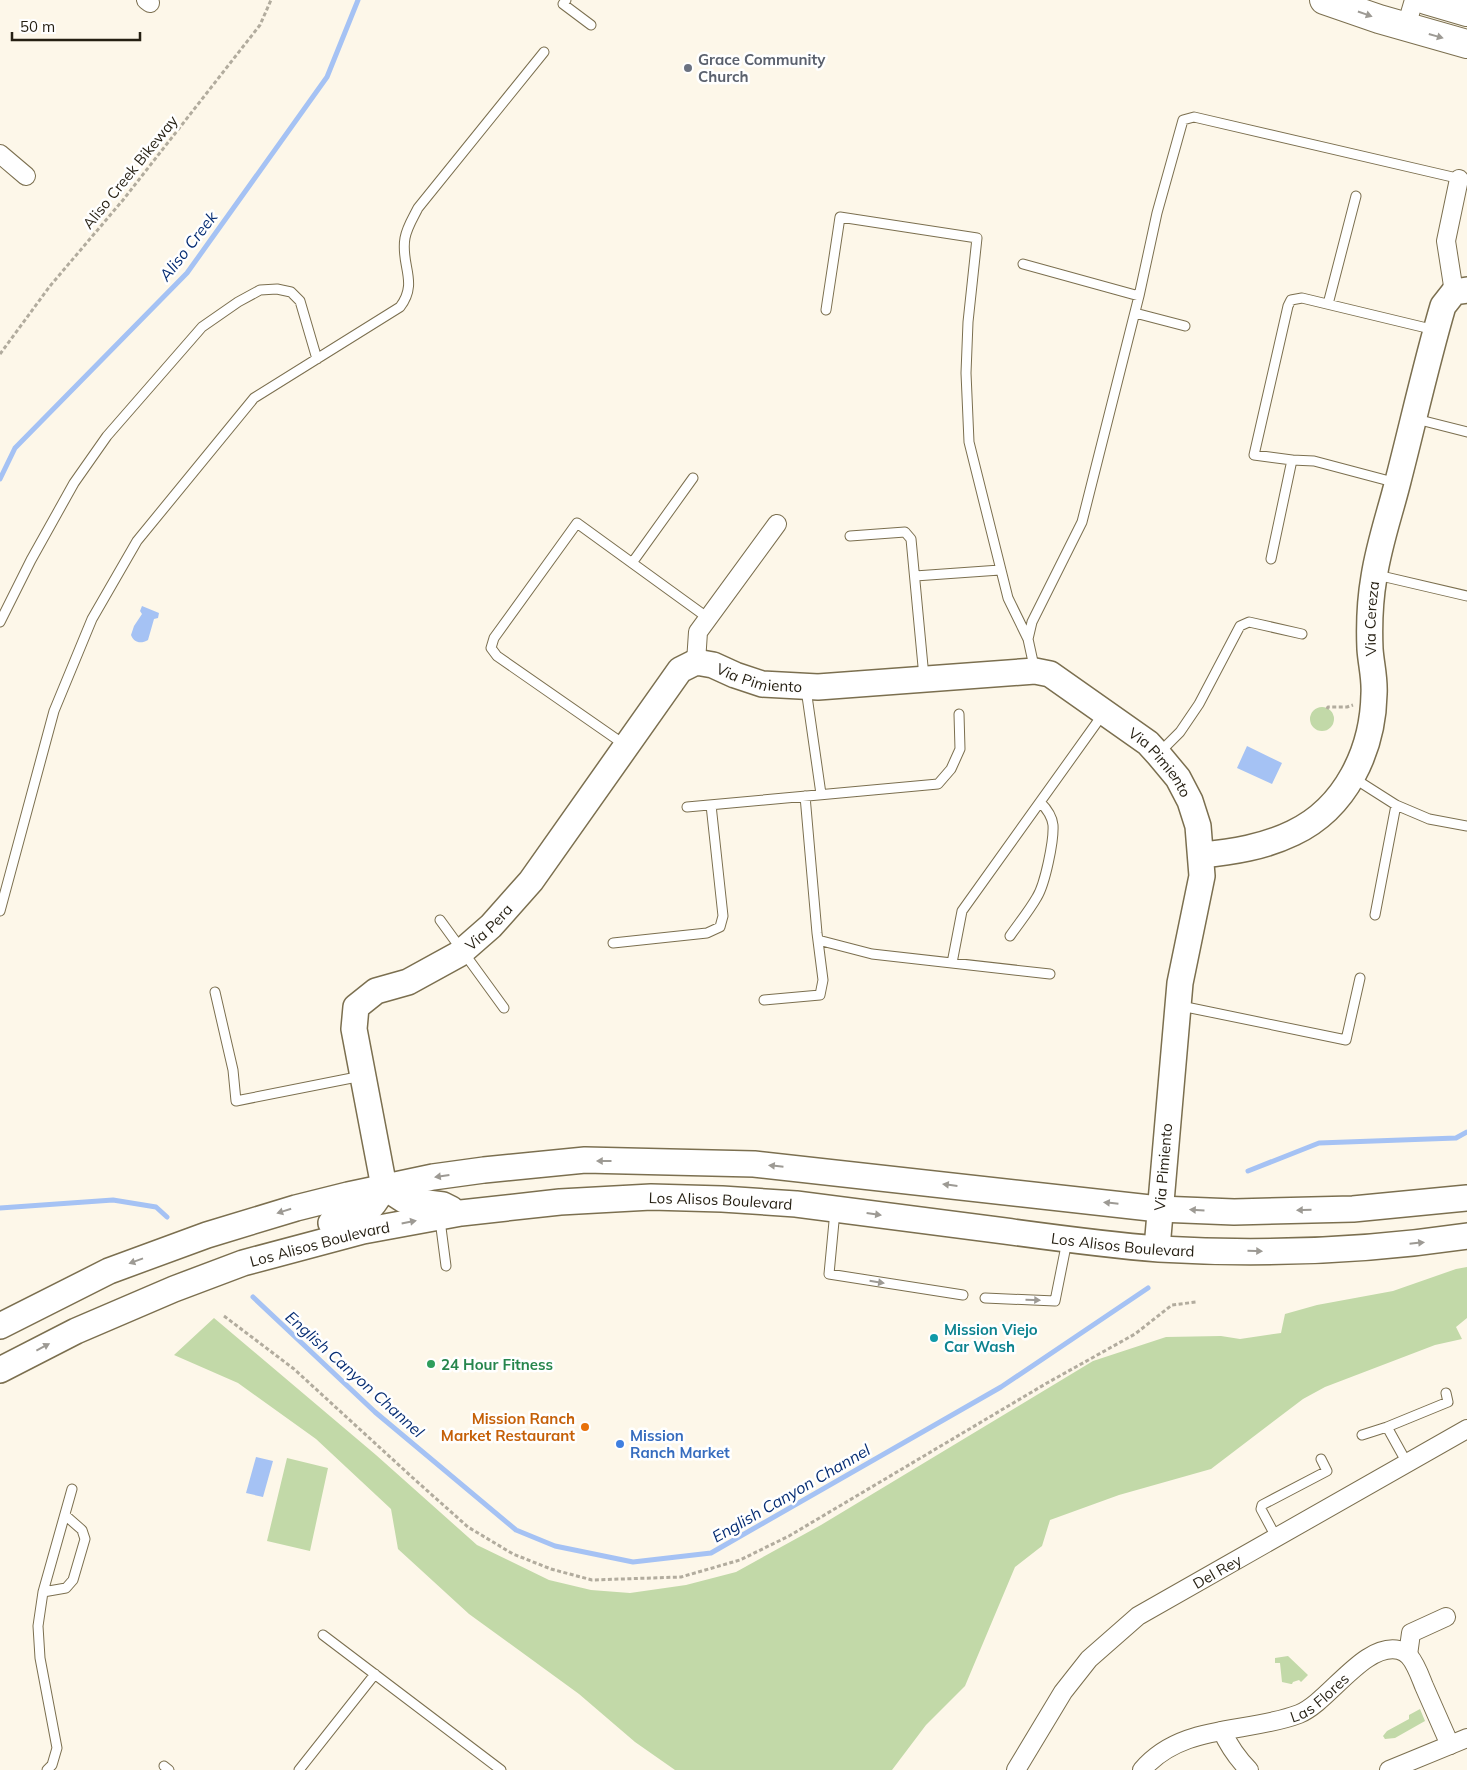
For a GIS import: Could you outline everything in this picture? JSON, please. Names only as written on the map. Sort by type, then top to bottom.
[{"type":"main road","points":[[1324,0],[1406,27],[1467,44]]},
{"type":"main road","points":[[1426,0],[1467,12]]},
{"type":"main road","name":"Via Cereza","points":[[1201,855],[1248,849],[1294,833],[1316,819],[1336,800],[1352,777],[1364,754],[1373,718],[1375,691],[1370,630],[1371,591],[1374,574],[1387,517],[1443,306],[1460,291]]},
{"type":"main road","name":"Via Pera","points":[[384,1187],[354,1029],[356,1006],[376,991],[408,982],[463,951],[491,926],[531,881],[680,670],[696,662]]},
{"type":"main road","name":"Via Pimiento","points":[[696,662],[713,665],[762,684],[818,687],[1035,671],[1050,674],[1148,743],[1178,778],[1190,802],[1198,826],[1202,876],[1180,984],[1156,1248]]},
{"type":"main road","points":[[0,1326],[109,1271],[207,1235],[296,1208],[433,1177],[585,1160],[754,1164],[1160,1209],[1234,1212],[1353,1209],[1467,1198]]},
{"type":"main road","points":[[384,1187],[404,1200],[444,1205],[450,1215]]},
{"type":"main road","points":[[242,1263],[257,1246],[282,1236],[361,1215],[374,1205],[384,1187]]},
{"type":"main road","name":"Los Alisos Boulevard","points":[[0,1370],[52,1342],[99,1320],[165,1292],[242,1263],[363,1232],[450,1215],[560,1202],[652,1197],[756,1201],[1156,1248],[1271,1251],[1330,1250],[1467,1236]]},
{"type":"street","points":[[1406,27],[1414,0]]},
{"type":"street","points":[[0,154],[26,176]]},
{"type":"street","points":[[1460,291],[1446,241],[1463,178]]},
{"type":"street","points":[[696,662],[698,632],[777,524]]},
{"type":"street","name":"Del Rey","points":[[1016,1770],[1063,1692],[1089,1659],[1138,1616],[1467,1429]]},
{"type":"street","points":[[1446,1617],[1411,1633],[1408,1654],[1416,1667],[1450,1745]]},
{"type":"street","name":"Las Flores","points":[[1142,1770],[1150,1760],[1185,1739],[1279,1720],[1301,1713],[1319,1701],[1355,1666],[1371,1656],[1386,1651],[1398,1650],[1408,1654]]},
{"type":"street","points":[[1222,1731],[1228,1744],[1240,1761],[1250,1770]]},
{"type":"street","points":[[1389,1770],[1467,1738]]},
{"type":"lane","points":[[566,0],[563,4],[591,26]]},
{"type":"lane","points":[[0,911],[54,711],[92,619],[137,540],[254,398],[400,307],[408,294],[409,286],[405,238],[418,208],[544,52]]},
{"type":"lane","points":[[1028,639],[1032,622],[1082,522],[1135,313],[1157,213],[1183,120],[1194,117],[1463,178]]},
{"type":"lane","points":[[1328,304],[1356,196]]},
{"type":"lane","points":[[826,310],[840,217],[977,238],[968,322],[966,374],[968,442],[1008,598],[1028,639],[1035,671]]},
{"type":"lane","points":[[1023,264],[1139,296]]},
{"type":"lane","points":[[0,622],[30,560],[74,483],[107,436],[202,327],[238,302],[260,290],[277,288],[291,292],[300,301],[317,359]]},
{"type":"lane","points":[[1397,484],[1314,461],[1254,455],[1288,306],[1291,300],[1302,298],[1436,330]]},
{"type":"lane","points":[[1135,313],[1185,326]]},
{"type":"lane","points":[[1413,418],[1467,432]]},
{"type":"lane","points":[[1271,559],[1292,460]]},
{"type":"lane","points":[[632,563],[693,478]]},
{"type":"lane","points":[[626,746],[497,656],[491,648],[494,638],[577,523],[708,618]]},
{"type":"lane","points":[[850,536],[905,532],[911,540],[924,680]]},
{"type":"lane","points":[[915,576],[1000,570]]},
{"type":"lane","points":[[1374,574],[1467,596]]},
{"type":"lane","points":[[1158,754],[1180,732],[1199,704],[1240,626],[1249,622],[1302,634]]},
{"type":"lane","points":[[806,686],[820,794]]},
{"type":"lane","points":[[952,963],[962,911],[1104,712]]},
{"type":"lane","points":[[687,807],[938,784],[951,769],[960,749],[959,714]]},
{"type":"lane","points":[[1352,777],[1396,805],[1429,818],[1467,826]]},
{"type":"lane","points":[[764,1000],[820,995],[823,980],[805,796]]},
{"type":"lane","points":[[1010,936],[1038,896],[1044,882],[1053,824],[1046,808],[1040,802]]},
{"type":"lane","points":[[613,943],[706,933],[720,927],[723,916],[711,805]]},
{"type":"lane","points":[[1375,916],[1396,805]]},
{"type":"lane","points":[[440,920],[504,1008]]},
{"type":"lane","points":[[818,940],[872,954],[1050,974]]},
{"type":"lane","points":[[1178,1006],[1346,1040],[1360,978]]},
{"type":"lane","points":[[215,992],[233,1070],[236,1100],[363,1076]]},
{"type":"lane","points":[[836,1209],[829,1274],[963,1295]]},
{"type":"lane","points":[[446,1266],[450,1215]]},
{"type":"lane","points":[[984,1298],[1055,1301],[1067,1239]]},
{"type":"lane","points":[[1362,1435],[1448,1402],[1446,1393]]},
{"type":"lane","points":[[1387,1427],[1407,1463]]},
{"type":"lane","points":[[1276,1537],[1261,1509],[1262,1505],[1327,1471],[1321,1459]]},
{"type":"lane","points":[[47,1770],[52,1765],[57,1748],[40,1658],[38,1626],[43,1592],[72,1489]]},
{"type":"lane","points":[[43,1592],[66,1588],[73,1580],[76,1572],[85,1539],[82,1530],[65,1515]]},
{"type":"lane","points":[[323,1635],[501,1770]]},
{"type":"lane","points":[[299,1770],[375,1674]]},
{"type":"path","name":"Aliso Creek Bikeway","points":[[0,354],[50,286],[123,200],[260,26],[271,0]]},
{"type":"path","points":[[1327,709],[1328,707],[1347,707],[1355,704]]},
{"type":"path","points":[[224,1316],[294,1369],[468,1527],[513,1554],[551,1569],[592,1580],[681,1577],[740,1560],[806,1526],[1135,1334],[1172,1305],[1196,1302]]},
{"type":"green space","points":[[1322,707],[1331,710],[1334,719],[1331,728],[1322,731],[1313,728],[1310,719],[1313,710]]},
{"type":"green space","points":[[1467,1267],[1467,1318],[1456,1327],[1462,1339],[1435,1345],[1325,1387],[1303,1399],[1211,1469],[1119,1495],[1050,1520],[1042,1546],[1015,1567],[965,1686],[926,1725],[892,1770],[675,1770],[635,1742],[579,1694],[469,1614],[398,1549],[391,1509],[316,1439],[238,1383],[174,1355],[214,1318],[376,1455],[477,1545],[549,1580],[591,1590],[630,1593],[686,1585],[736,1572],[821,1525],[1093,1361],[1166,1337],[1221,1336],[1240,1339],[1281,1333],[1285,1314],[1317,1305],[1393,1291]]},
{"type":"green space","points":[[287,1458],[328,1468],[310,1551],[267,1541]]},
{"type":"green space","points":[[1288,1656],[1308,1675],[1301,1682],[1299,1680],[1291,1684],[1282,1682],[1280,1663],[1275,1663],[1275,1658]]},
{"type":"green space","points":[[1420,1709],[1425,1721],[1395,1738],[1385,1739],[1383,1736],[1387,1731],[1409,1719],[1409,1715]]},
{"type":"water","points":[[142,606],[159,613],[158,618],[154,619],[148,640],[140,642],[134,640],[131,635],[134,626],[142,614],[140,611]]},
{"type":"water","points":[[1247,746],[1282,763],[1272,784],[1237,768]]},
{"type":"water","points":[[256,1457],[273,1461],[263,1497],[246,1493]]},
{"type":"waterway","name":"Aliso Creek","points":[[0,479],[15,448],[187,273],[327,77],[358,0]]},
{"type":"waterway","name":"English Canyon Channel","points":[[1248,1171],[1319,1143],[1456,1138],[1467,1132]]},
{"type":"waterway","name":"English Canyon Channel","points":[[0,1208],[113,1200],[156,1207],[167,1217]]},
{"type":"waterway","name":"English Canyon Channel","points":[[253,1297],[375,1412],[516,1530],[555,1546],[633,1562],[711,1553],[1001,1387],[1148,1288]]},
{"type":"place","name":"Grace Community Church","points":[[688,68]]},
{"type":"place","name":"Mission Viejo Car Wash","points":[[934,1338]]},
{"type":"place","name":"24 Hour Fitness","points":[[431,1364]]},
{"type":"place","name":"Mission Ranch Market Restaurant","points":[[585,1427]]},
{"type":"place","name":"Mission Ranch Market","points":[[620,1444]]}]
